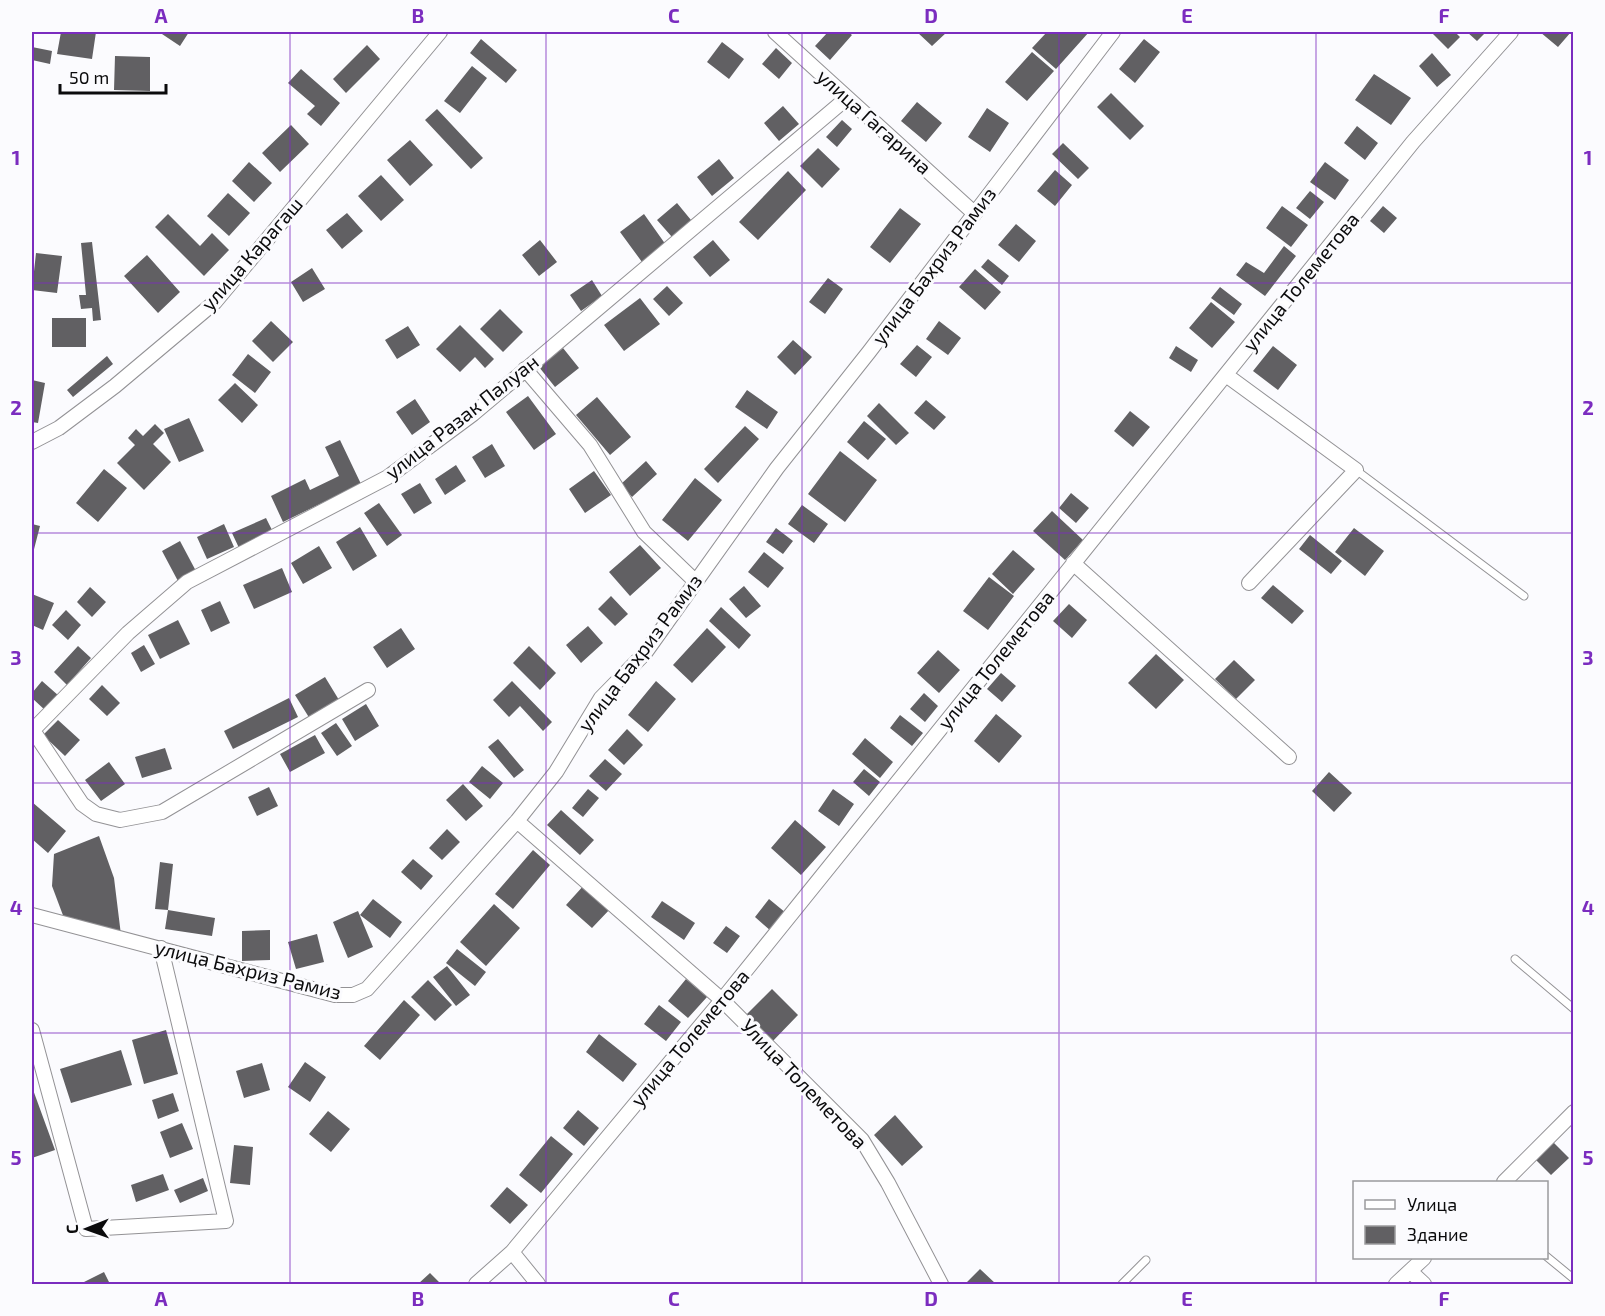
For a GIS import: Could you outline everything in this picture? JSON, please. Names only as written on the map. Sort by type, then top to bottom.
[{"type":"street","name":"улица Карагаш","points":[[32,441],[59,428],[115,386],[215,302],[440,32]]},
{"type":"street","name":"улица Гагарина","points":[[777,32],[974,213]]},
{"type":"street","name":"улица Бахриз Рамиз","points":[[32,915],[335,995],[352,995],[367,988],[517,821],[556,772],[601,698],[645,653],[777,468],[1113,32]]},
{"type":"street","name":"улица Толеметова","points":[[477,1284],[512,1252],[722,1000],[1413,142],[1511,32]]},
{"type":"street","name":"улица Разак Палуан","points":[[32,730],[128,633],[187,582],[388,477],[473,414],[847,98]]},
{"type":"street","points":[[525,369],[590,445],[644,532],[695,581]]},
{"type":"street","points":[[1226,375],[1356,470],[1249,583]]},
{"type":"street","points":[[1073,563],[1289,757]]},
{"type":"street","points":[[32,730],[82,804],[96,814],[120,820],[162,812],[368,690]]},
{"type":"street","name":"Улица Толеметова","points":[[517,821],[722,1000],[862,1140],[888,1183],[941,1284]]},
{"type":"street","points":[[32,1030],[86,1229],[226,1221],[161,948]]},
{"type":"street","points":[[1505,1181],[1574,1112]]},
{"type":"street","points":[[512,1252],[538,1284]]},
{"type":"street","points":[[1396,1284],[1422,1259]]},
{"type":"street","points":[[1410,1271],[1424,1284]]},
{"type":"lane","points":[[1356,470],[1524,596]]},
{"type":"lane","points":[[1515,958],[1574,1010]]},
{"type":"lane","points":[[1548,1258],[1574,1279]]},
{"type":"lane","points":[[1122,1284],[1146,1260]]},
{"type":"building","points":[[61,32],[96,32],[92,59],[57,54]]},
{"type":"building","points":[[159,32],[189,32],[180,46]]},
{"type":"building","points":[[828,32],[848,32],[852,35],[830,60],[815,46]]},
{"type":"building","points":[[917,32],[947,32],[932,46]]},
{"type":"building","points":[[1047,32],[1089,32],[1056,69],[1032,48]]},
{"type":"building","points":[[1431,32],[1455,32],[1460,37],[1448,49]]},
{"type":"building","points":[[1467,32],[1486,32],[1477,41]]},
{"type":"building","points":[[1540,32],[1571,32],[1558,47]]},
{"type":"building","points":[[481,39],[517,70],[506,83],[470,53]]},
{"type":"building","points":[[1144,39],[1160,52],[1135,83],[1119,69]]},
{"type":"building","points":[[722,42],[744,59],[729,79],[707,62]]},
{"type":"building","points":[[367,45],[380,59],[346,93],[333,79]]},
{"type":"building","points":[[32,47],[52,51],[50,64],[32,60]]},
{"type":"building","points":[[776,48],[792,63],[779,79],[762,64]]},
{"type":"building","points":[[1032,52],[1054,71],[1027,101],[1005,82]]},
{"type":"building","points":[[1432,53],[1451,75],[1437,87],[1419,66]]},
{"type":"building","points":[[115,56],[150,57],[150,91],[114,90]]},
{"type":"building","points":[[472,66],[487,78],[460,113],[444,101]]},
{"type":"building","points":[[301,69],[340,103],[321,126],[307,114],[315,106],[288,83]]},
{"type":"building","points":[[1374,74],[1411,98],[1391,125],[1355,100]]},
{"type":"building","points":[[1111,93],[1144,126],[1130,140],[1097,107]]},
{"type":"building","points":[[917,102],[942,123],[926,142],[901,121]]},
{"type":"building","points":[[783,106],[799,124],[779,141],[764,123]]},
{"type":"building","points":[[987,108],[1009,123],[990,152],[968,137]]},
{"type":"building","points":[[437,109],[483,158],[471,169],[425,120]]},
{"type":"building","points":[[842,120],[852,129],[837,147],[826,137]]},
{"type":"building","points":[[291,125],[309,144],[280,172],[262,153]]},
{"type":"building","points":[[1357,126],[1378,143],[1365,160],[1344,143]]},
{"type":"building","points":[[410,140],[433,165],[410,186],[387,160]]},
{"type":"building","points":[[1063,143],[1089,168],[1078,179],[1052,154]]},
{"type":"building","points":[[818,148],[840,169],[822,188],[800,166]]},
{"type":"building","points":[[719,159],[734,178],[712,196],[697,177]]},
{"type":"building","points":[[249,162],[272,183],[254,202],[232,181]]},
{"type":"building","points":[[1325,162],[1349,180],[1335,200],[1310,182]]},
{"type":"building","points":[[1055,170],[1072,185],[1055,206],[1037,191]]},
{"type":"building","points":[[788,171],[806,190],[758,240],[739,222]]},
{"type":"building","points":[[381,175],[404,200],[381,221],[358,196]]},
{"type":"building","points":[[1310,191],[1324,202],[1310,219],[1296,208]]},
{"type":"building","points":[[228,193],[250,213],[229,236],[207,216]]},
{"type":"building","points":[[677,203],[691,220],[672,237],[657,220]]},
{"type":"building","points":[[1282,206],[1308,225],[1291,247],[1266,228]]},
{"type":"building","points":[[1383,206],[1397,218],[1384,233],[1370,221]]},
{"type":"building","points":[[900,208],[921,224],[890,263],[870,247]]},
{"type":"building","points":[[347,213],[363,231],[342,249],[326,230]]},
{"type":"building","points":[[168,214],[200,246],[212,233],[229,250],[204,276],[155,227]]},
{"type":"building","points":[[644,214],[666,245],[642,262],[620,232]]},
{"type":"building","points":[[1016,224],[1036,241],[1019,262],[998,245]]},
{"type":"building","points":[[540,240],[557,262],[539,276],[522,255]]},
{"type":"building","points":[[713,240],[730,260],[710,277],[693,257]]},
{"type":"building","points":[[92,242],[101,320],[93,321],[92,308],[81,309],[79,295],[86,295],[81,243]]},
{"type":"building","points":[[1284,246],[1296,256],[1265,296],[1236,275],[1246,262],[1264,273]]},
{"type":"building","points":[[36,253],[62,256],[57,293],[32,290]]},
{"type":"building","points":[[147,255],[180,292],[158,313],[124,276]]},
{"type":"building","points":[[988,259],[1009,276],[1002,285],[981,267]]},
{"type":"building","points":[[312,268],[325,289],[303,302],[291,282]]},
{"type":"building","points":[[975,269],[1001,292],[985,310],[959,287]]},
{"type":"building","points":[[828,278],[843,289],[825,314],[809,302]]},
{"type":"building","points":[[592,280],[602,296],[581,311],[570,295]]},
{"type":"building","points":[[667,286],[683,303],[669,316],[653,299]]},
{"type":"building","points":[[1220,287],[1242,304],[1234,315],[1211,298]]},
{"type":"building","points":[[640,298],[660,324],[624,351],[604,325]]},
{"type":"building","points":[[1211,302],[1235,322],[1212,348],[1189,328]]},
{"type":"building","points":[[500,309],[523,332],[503,352],[480,329]]},
{"type":"building","points":[[52,318],[86,318],[86,347],[52,347]]},
{"type":"building","points":[[271,321],[293,342],[273,362],[252,341]]},
{"type":"building","points":[[939,321],[961,338],[948,355],[926,339]]},
{"type":"building","points":[[460,325],[494,359],[485,368],[475,357],[460,372],[436,349]]},
{"type":"building","points":[[408,326],[420,345],[397,359],[385,340]]},
{"type":"building","points":[[793,340],[812,357],[795,375],[777,357]]},
{"type":"building","points":[[917,345],[932,357],[916,377],[900,364]]},
{"type":"building","points":[[1176,346],[1198,360],[1191,372],[1169,358]]},
{"type":"building","points":[[1273,346],[1297,365],[1278,390],[1253,371]]},
{"type":"building","points":[[563,348],[579,368],[555,387],[539,367]]},
{"type":"building","points":[[248,354],[271,372],[255,393],[232,375]]},
{"type":"building","points":[[107,356],[113,364],[73,397],[67,390]]},
{"type":"building","points":[[32,380],[45,383],[38,423],[32,422]]},
{"type":"building","points":[[235,383],[258,405],[242,423],[218,400]]},
{"type":"building","points":[[747,390],[778,412],[767,429],[735,407]]},
{"type":"building","points":[[528,396],[556,434],[534,450],[506,412]]},
{"type":"building","points":[[597,397],[631,437],[610,455],[576,415]]},
{"type":"building","points":[[415,399],[430,422],[412,435],[396,412]]},
{"type":"building","points":[[926,400],[946,417],[934,430],[914,413]]},
{"type":"building","points":[[879,403],[909,433],[896,445],[867,416]]},
{"type":"building","points":[[1130,411],[1150,427],[1133,447],[1114,431]]},
{"type":"building","points":[[189,418],[204,451],[179,462],[164,429]]},
{"type":"building","points":[[864,421],[886,439],[868,460],[847,442]]},
{"type":"building","points":[[155,424],[164,433],[153,444],[171,462],[144,490],[117,463],[135,445],[128,438],[136,429],[143,436]]},
{"type":"building","points":[[745,426],[759,439],[718,483],[704,469]]},
{"type":"building","points":[[340,440],[361,484],[283,522],[271,496],[305,479],[310,490],[339,476],[325,447]]},
{"type":"building","points":[[492,444],[505,466],[485,478],[472,457]]},
{"type":"building","points":[[840,451],[877,480],[845,522],[808,494]]},
{"type":"building","points":[[646,461],[657,474],[632,497],[621,484]]},
{"type":"building","points":[[456,465],[466,481],[445,495],[435,479]]},
{"type":"building","points":[[104,469],[127,488],[98,522],[76,503]]},
{"type":"building","points":[[594,471],[611,495],[585,513],[569,489]]},
{"type":"building","points":[[695,478],[722,500],[688,541],[662,520]]},
{"type":"building","points":[[420,483],[432,503],[414,514],[401,494]]},
{"type":"building","points":[[1071,493],[1089,508],[1076,523],[1059,508]]},
{"type":"building","points":[[379,503],[402,535],[387,546],[364,513]]},
{"type":"building","points":[[802,505],[828,524],[814,543],[788,524]]},
{"type":"building","points":[[1052,511],[1083,540],[1065,560],[1033,531]]},
{"type":"building","points":[[266,518],[273,532],[239,548],[232,533]]},
{"type":"building","points":[[32,524],[40,526],[32,557]]},
{"type":"building","points":[[224,524],[234,547],[207,559],[197,537]]},
{"type":"building","points":[[360,527],[377,556],[353,571],[336,542]]},
{"type":"building","points":[[776,528],[793,541],[783,554],[766,542]]},
{"type":"building","points":[[1354,528],[1384,551],[1365,576],[1335,552]]},
{"type":"building","points":[[1310,535],[1342,561],[1331,574],[1299,549]]},
{"type":"building","points":[[180,541],[197,573],[179,583],[162,551]]},
{"type":"building","points":[[640,545],[661,568],[630,596],[609,572]]},
{"type":"building","points":[[319,546],[332,568],[303,584],[291,563]]},
{"type":"building","points":[[1013,550],[1035,569],[1013,594],[992,574]]},
{"type":"building","points":[[764,552],[784,568],[768,588],[748,572]]},
{"type":"building","points":[[282,568],[292,592],[254,609],[243,585]]},
{"type":"building","points":[[989,577],[1014,596],[988,630],[963,611]]},
{"type":"building","points":[[1273,585],[1304,611],[1292,624],[1261,598]]},
{"type":"building","points":[[744,586],[761,606],[746,618],[729,599]]},
{"type":"building","points":[[90,587],[106,602],[92,617],[77,602]]},
{"type":"building","points":[[32,594],[54,603],[43,630],[32,625]]},
{"type":"building","points":[[611,596],[628,614],[615,626],[598,609]]},
{"type":"building","points":[[220,601],[230,623],[211,632],[201,610]]},
{"type":"building","points":[[1069,604],[1087,620],[1072,638],[1053,621]]},
{"type":"building","points":[[721,607],[751,635],[739,649],[709,621]]},
{"type":"building","points":[[66,610],[81,625],[68,640],[52,625]]},
{"type":"building","points":[[178,620],[190,644],[160,659],[148,635]]},
{"type":"building","points":[[588,626],[603,643],[581,663],[566,645]]},
{"type":"building","points":[[401,628],[415,649],[387,668],[373,647]]},
{"type":"building","points":[[707,628],[726,647],[692,683],[673,665]]},
{"type":"building","points":[[144,645],[155,664],[141,672],[131,653]]},
{"type":"building","points":[[78,646],[91,658],[67,685],[54,672]]},
{"type":"building","points":[[529,646],[556,673],[540,690],[513,663]]},
{"type":"building","points":[[938,650],[960,670],[939,693],[917,673]]},
{"type":"building","points":[[1156,654],[1184,680],[1156,709],[1128,683]]},
{"type":"building","points":[[1234,660],[1255,680],[1236,699],[1215,679]]},
{"type":"building","points":[[1001,673],[1016,686],[1002,702],[987,689]]},
{"type":"building","points":[[325,677],[339,700],[310,719],[295,695]]},
{"type":"building","points":[[42,681],[59,696],[46,711],[32,698],[32,693]]},
{"type":"building","points":[[512,681],[552,722],[543,731],[520,706],[509,717],[493,700]]},
{"type":"building","points":[[656,681],[676,699],[648,732],[628,715]]},
{"type":"building","points":[[102,685],[120,703],[107,716],[89,699]]},
{"type":"building","points":[[924,693],[938,706],[925,722],[910,709]]},
{"type":"building","points":[[289,698],[298,717],[233,749],[224,731]]},
{"type":"building","points":[[366,704],[379,726],[355,741],[342,719]]},
{"type":"building","points":[[996,714],[1022,736],[999,763],[974,741]]},
{"type":"building","points":[[900,715],[923,733],[912,746],[890,728]]},
{"type":"building","points":[[58,720],[80,740],[65,756],[43,735]]},
{"type":"building","points":[[336,723],[352,746],[337,756],[321,733]]},
{"type":"building","points":[[627,729],[643,745],[624,765],[608,750]]},
{"type":"building","points":[[315,735],[325,753],[290,772],[280,754]]},
{"type":"building","points":[[865,738],[893,762],[880,778],[852,754]]},
{"type":"building","points":[[498,739],[524,770],[514,778],[488,747]]},
{"type":"building","points":[[165,748],[172,769],[142,778],[135,757]]},
{"type":"building","points":[[605,759],[622,774],[606,791],[589,776]]},
{"type":"building","points":[[109,762],[125,784],[101,801],[85,780]]},
{"type":"building","points":[[482,766],[503,783],[490,799],[469,782]]},
{"type":"building","points":[[864,769],[880,782],[869,796],[853,782]]},
{"type":"building","points":[[1329,772],[1352,793],[1334,812],[1312,791]]},
{"type":"building","points":[[463,784],[483,806],[466,821],[446,800]]},
{"type":"building","points":[[269,787],[278,806],[257,816],[248,797]]},
{"type":"building","points":[[588,789],[599,798],[583,817],[572,808]]},
{"type":"building","points":[[833,789],[854,804],[839,826],[818,811]]},
{"type":"building","points":[[32,802],[66,831],[48,853],[32,839]]},
{"type":"building","points":[[561,810],[594,840],[580,855],[547,825]]},
{"type":"building","points":[[795,820],[826,847],[801,875],[771,848]]},
{"type":"building","points":[[447,829],[460,842],[442,860],[429,848]]},
{"type":"building","points":[[99,836],[114,878],[121,935],[64,918],[52,886],[54,854]]},
{"type":"building","points":[[533,850],[550,865],[513,909],[495,894]]},
{"type":"building","points":[[413,859],[433,876],[421,890],[401,872]]},
{"type":"building","points":[[160,862],[173,864],[168,910],[155,909]]},
{"type":"building","points":[[585,884],[611,908],[592,928],[566,905]]},
{"type":"building","points":[[373,899],[402,922],[390,938],[360,915]]},
{"type":"building","points":[[769,899],[786,913],[771,931],[755,917]]},
{"type":"building","points":[[662,901],[695,923],[684,940],[651,917]]},
{"type":"building","points":[[494,904],[520,928],[486,966],[460,942]]},
{"type":"building","points":[[168,910],[215,918],[212,936],[165,929]]},
{"type":"building","points":[[358,911],[373,947],[348,958],[333,922]]},
{"type":"building","points":[[726,926],[740,936],[727,953],[713,943]]},
{"type":"building","points":[[270,930],[270,960],[242,961],[242,931]]},
{"type":"building","points":[[317,934],[324,962],[296,969],[288,942]]},
{"type":"building","points":[[457,949],[486,972],[475,986],[446,963]]},
{"type":"building","points":[[447,966],[470,995],[456,1006],[433,977]]},
{"type":"building","points":[[686,979],[707,997],[688,1018],[668,1001]]},
{"type":"building","points":[[428,980],[452,1005],[435,1021],[411,997]]},
{"type":"building","points":[[772,989],[798,1015],[771,1043],[744,1017]]},
{"type":"building","points":[[404,1000],[420,1015],[380,1060],[364,1046]]},
{"type":"building","points":[[659,1005],[681,1022],[666,1041],[644,1024]]},
{"type":"building","points":[[166,1030],[178,1074],[144,1084],[132,1040]]},
{"type":"building","points":[[599,1034],[637,1064],[623,1082],[586,1052]]},
{"type":"building","points":[[121,1050],[132,1085],[71,1103],[60,1069]]},
{"type":"building","points":[[305,1062],[326,1077],[310,1102],[288,1087]]},
{"type":"building","points":[[262,1063],[270,1090],[244,1098],[236,1071]]},
{"type":"building","points":[[32,1087],[55,1150],[32,1158]]},
{"type":"building","points":[[173,1093],[179,1111],[158,1119],[152,1100]]},
{"type":"building","points":[[578,1110],[599,1128],[584,1146],[563,1128]]},
{"type":"building","points":[[328,1111],[350,1129],[331,1152],[309,1134]]},
{"type":"building","points":[[895,1115],[923,1147],[902,1166],[874,1135]]},
{"type":"building","points":[[182,1123],[193,1149],[170,1158],[160,1132]]},
{"type":"building","points":[[551,1136],[573,1154],[541,1193],[519,1175]]},
{"type":"building","points":[[1548,1137],[1569,1158],[1551,1175],[1530,1154]]},
{"type":"building","points":[[234,1145],[253,1147],[250,1185],[230,1183]]},
{"type":"building","points":[[163,1174],[169,1190],[136,1202],[131,1185]]},
{"type":"building","points":[[203,1178],[208,1191],[180,1203],[174,1190]]},
{"type":"building","points":[[507,1187],[528,1205],[510,1224],[490,1206]]},
{"type":"building","points":[[980,1269],[996,1284],[967,1282]]},
{"type":"building","points":[[104,1272],[110,1284],[80,1284]]},
{"type":"building","points":[[430,1273],[441,1284],[418,1284]]}]
